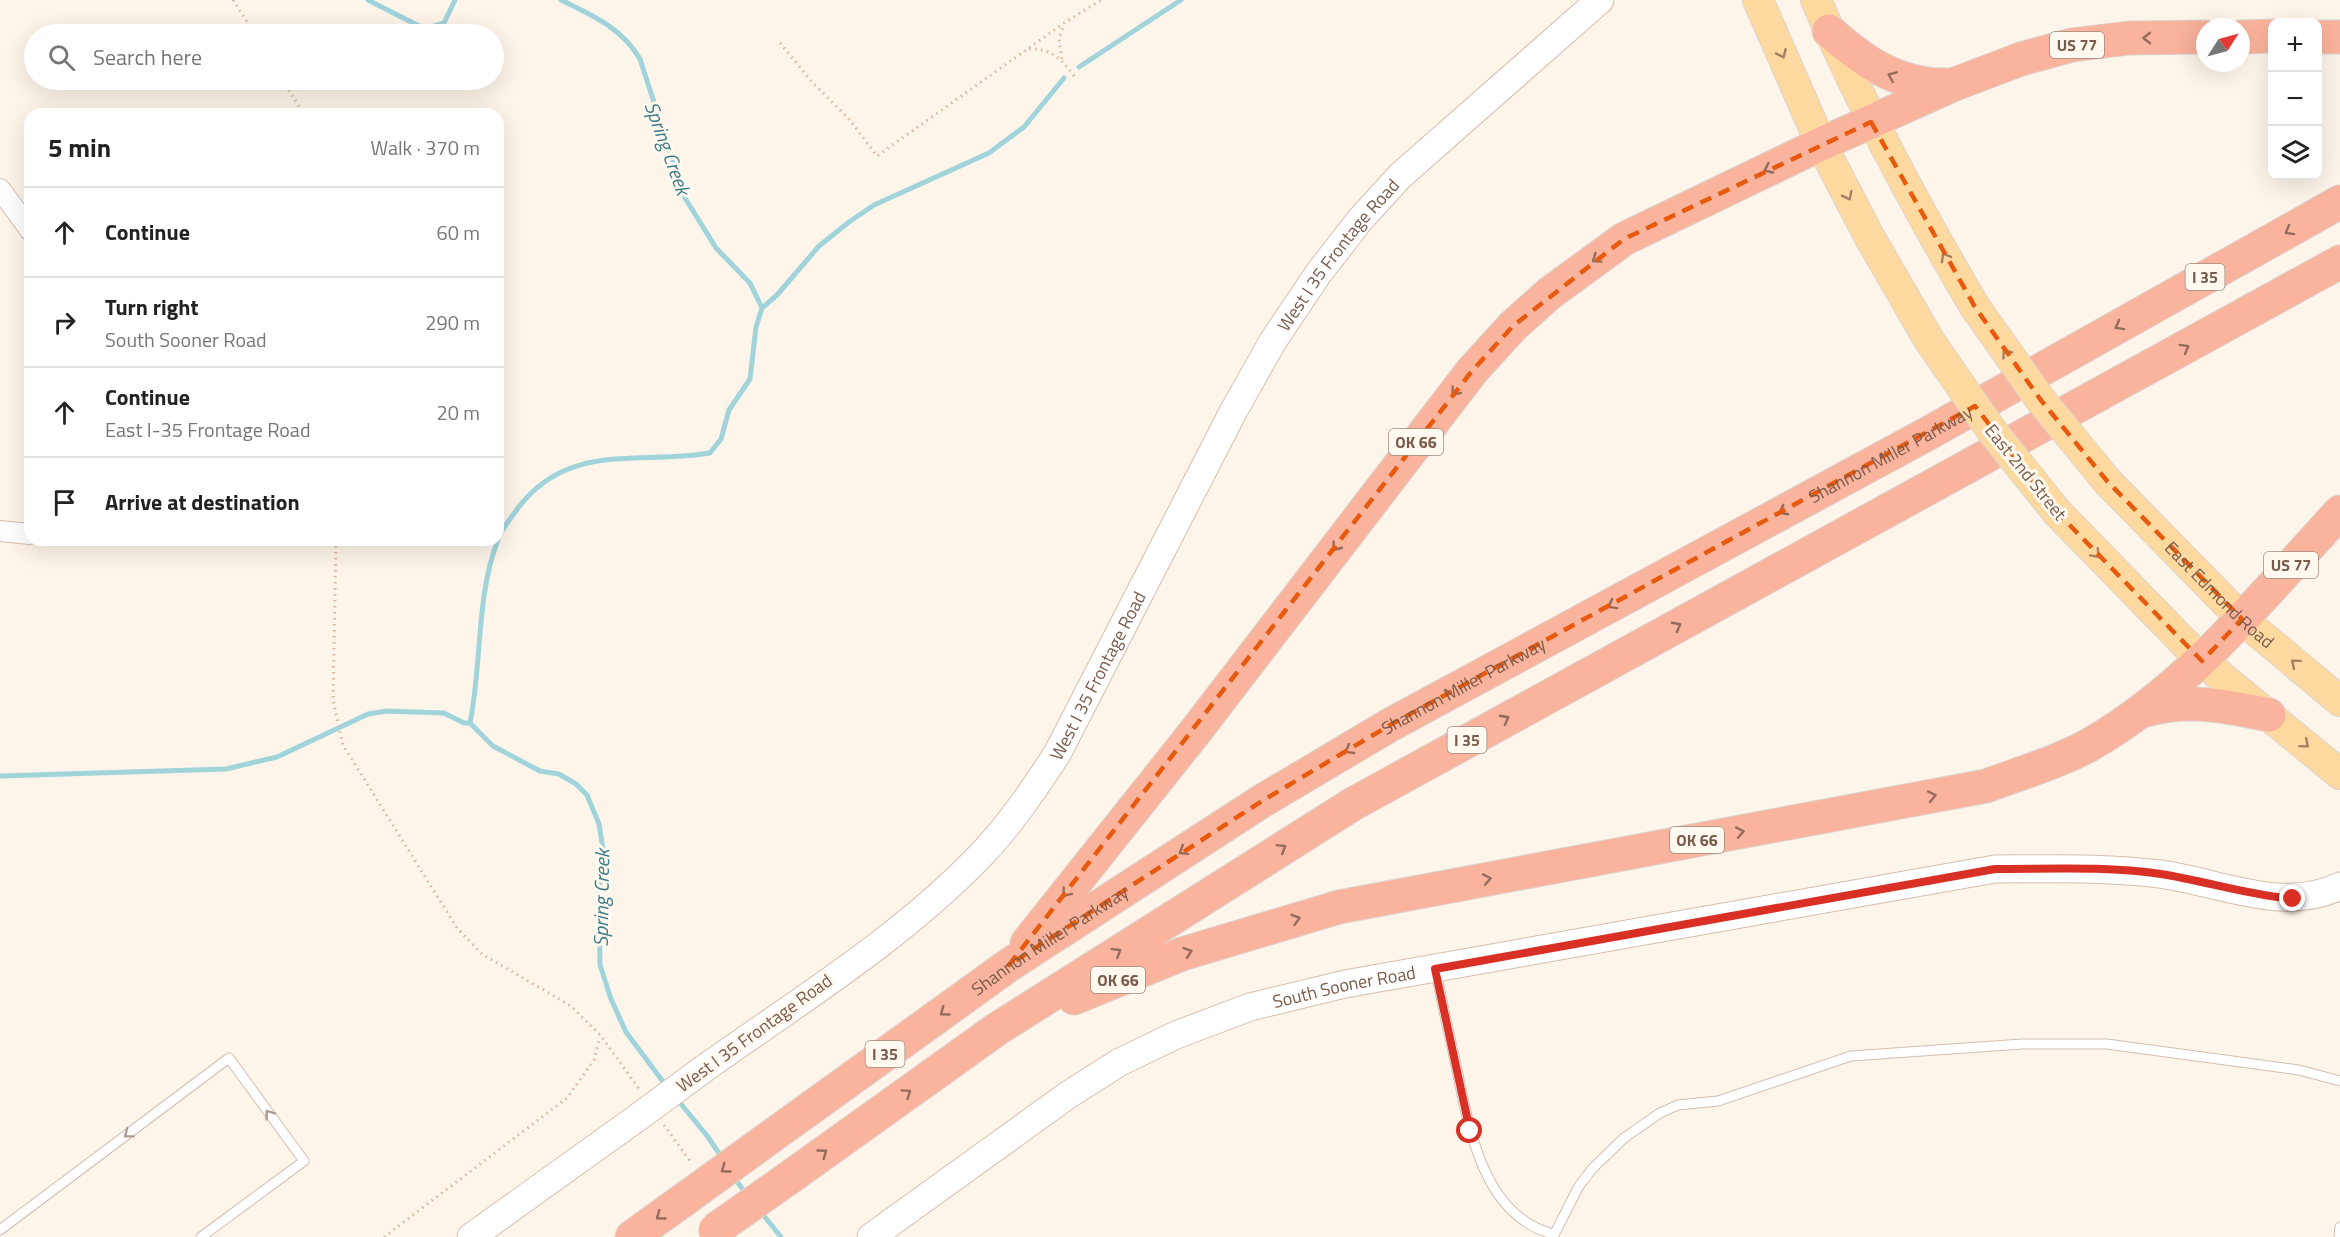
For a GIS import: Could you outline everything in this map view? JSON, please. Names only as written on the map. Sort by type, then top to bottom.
[{"type":"highway","name":"US 77","points":[[1829,31],[1858,57],[1888,74],[1929,86],[1955,84],[2021,60],[2072,45],[2129,38],[2196,37]]},
{"type":"highway","points":[[2250,37],[2268,36]]},
{"type":"highway","points":[[2322,37],[2340,37]]},
{"type":"highway","points":[[1871,122],[1955,84]]},
{"type":"highway","name":"OK 66","points":[[1009,965],[1195,732],[1457,389],[1513,326],[1568,279],[1624,239],[1871,122]]},
{"type":"highway","name":"Shannon Miller Parkway","points":[[632,1237],[693,1183],[762,1143],[1009,965],[1243,813],[1390,726],[1927,434],[2340,202]]},
{"type":"highway","name":"I 35","points":[[710,1233],[997,1029],[1353,804],[1953,477],[2340,262]]},
{"type":"highway","name":"US 77","points":[[2202,661],[2340,512]]},
{"type":"highway","points":[[2141,711],[2202,661]]},
{"type":"highway","name":"OK 66","points":[[997,1029],[1182,954],[1339,907],[1986,786],[2050,763],[2091,744],[2141,711],[2170,703],[2198,702],[2269,715]]},
{"type":"main road","name":"East 2nd Street","points":[[1758,0],[1821,144],[1869,236],[1929,340],[1992,430],[2056,511],[2202,661],[2340,774]]},
{"type":"main road","points":[[1816,0],[1871,122]]},
{"type":"main road","name":"East Edmond Road","points":[[1871,122],[1908,194],[1975,307],[2040,399],[2107,481],[2242,619],[2340,701]]},
{"type":"street","name":"West I 35 Frontage Road","points":[[471,1237],[892,935],[936,898],[995,838],[1024,804],[1058,754],[1233,412],[1273,341],[1318,273],[1359,221],[1400,176],[1600,0]]},
{"type":"street","points":[[0,189],[24,222]]},
{"type":"street","points":[[0,531],[24,533]]},
{"type":"street","name":"South Sooner Road","points":[[871,1237],[1068,1095],[1120,1062],[1176,1035],[1250,1007],[1345,984],[1995,869],[2088,868],[2161,874],[2268,897],[2293,899],[2340,886]]},
{"type":"lane","points":[[1435,969],[1470,1131],[1483,1166],[1491,1183],[1515,1211],[1533,1227],[1553,1235],[1579,1186],[1592,1169],[1624,1138],[1660,1113],[1678,1105],[1719,1101],[1851,1056],[2022,1044],[2107,1044],[2299,1070],[2340,1081]]},
{"type":"lane","points":[[0,1230],[228,1058],[303,1161],[201,1237]]},
{"type":"lane","points":[[2338,1237],[2340,1227]]},
{"type":"path","points":[[233,0],[249,24]]},
{"type":"path","points":[[780,43],[812,82],[849,119],[877,156],[1064,23],[1101,0]]},
{"type":"path","points":[[1062,60],[1059,39],[1064,23]]},
{"type":"path","points":[[1027,50],[1047,51],[1062,60],[1075,77]]},
{"type":"path","points":[[288,90],[300,108]]},
{"type":"path","points":[[336,546],[333,700],[343,745],[457,928],[482,954],[571,1006],[600,1036],[693,1183]]},
{"type":"path","points":[[384,1237],[567,1098],[594,1060],[600,1036]]},
{"type":"highlighted area","points":[[1871,122],[1975,307],[2040,399],[2107,481],[2242,619],[2202,661],[2056,511],[1975,406],[1390,725],[1262,801],[1009,965],[1472,371],[1513,326],[1624,239]]},
{"type":"waterway","name":"Spring Creek","points":[[368,0],[415,24]]},
{"type":"waterway","name":"Spring Creek","points":[[441,24],[444,23],[455,0]]},
{"type":"waterway","name":"Spring Creek","points":[[504,529],[518,508],[538,487],[560,473],[583,464],[607,460],[710,453],[721,439],[729,410],[750,379],[756,327],[762,308],[750,283],[716,248],[685,198],[640,59],[633,48],[595,17],[561,0]]},
{"type":"waterway","points":[[1079,67],[1181,0]]},
{"type":"waterway","points":[[762,308],[777,295],[819,246],[849,222],[874,205],[989,153],[1024,127],[1064,78]]},
{"type":"waterway","name":"Spring Creek","points":[[470,723],[486,584],[496,546]]},
{"type":"waterway","points":[[0,776],[226,769],[277,757],[368,714],[387,711],[444,713],[464,723],[470,723]]},
{"type":"waterway","name":"Spring Creek","points":[[470,723],[493,746],[540,771],[559,774],[576,784],[587,795],[599,824],[603,849],[599,892],[600,965],[611,999],[626,1032],[667,1087]]},
{"type":"waterway","name":"Spring Creek","points":[[677,1099],[722,1158]]},
{"type":"waterway","name":"Spring Creek","points":[[733,1176],[747,1195]]},
{"type":"waterway","name":"Spring Creek","points":[[761,1212],[781,1237]]},
{"type":"route","points":[[1470,1131],[1435,969],[1995,869],[2088,868],[2161,874],[2268,897],[2293,899]]}]
